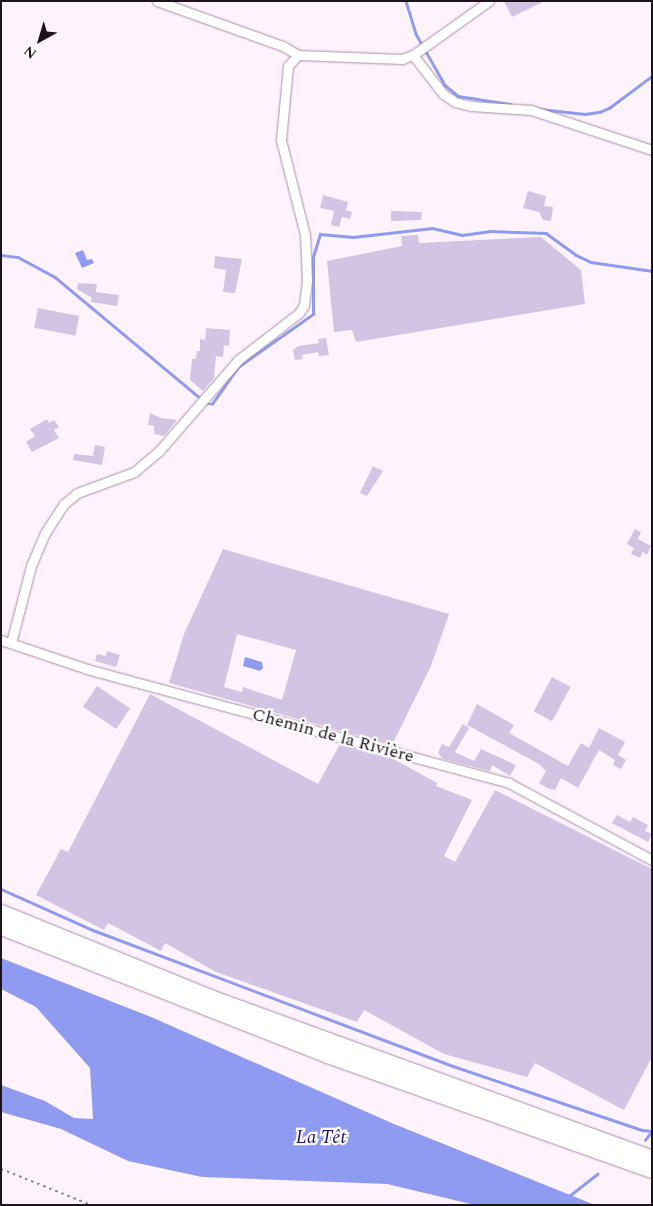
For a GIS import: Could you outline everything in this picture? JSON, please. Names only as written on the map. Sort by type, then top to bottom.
[{"type":"highway","points":[[1,912],[284,1025],[652,1158]]},
{"type":"highway","points":[[1,927],[327,1055],[652,1170]]},
{"type":"street","points":[[157,1],[284,46],[298,55],[402,59],[413,55],[489,1]]},
{"type":"street","points":[[11,643],[31,566],[45,533],[64,504],[77,492],[134,472],[159,452],[238,360],[299,313],[304,305],[307,280],[305,236],[281,140],[288,66],[298,55]]},
{"type":"street","points":[[413,55],[443,94],[455,102],[471,106],[531,110],[652,150]]},
{"type":"street","name":"Chemin de la Rivière","points":[[1,640],[86,669],[509,783],[652,860]]},
{"type":"path","points":[[1,1168],[91,1205]]},
{"type":"water","points":[[83,250],[87,260],[92,259],[94,263],[82,268],[75,253]]},
{"type":"water","points":[[245,657],[262,662],[263,668],[260,671],[243,666]]},
{"type":"water","name":"La Têt","points":[[1,958],[151,1017],[394,1124],[595,1205],[475,1205],[387,1184],[202,1177],[128,1161],[61,1129],[1,1112],[1,1085],[45,1101],[74,1118],[93,1119],[90,1068],[36,1007],[1,989]]},
{"type":"building","points":[[504,1],[545,1],[512,17]]},
{"type":"building","points":[[528,191],[546,196],[544,206],[553,207],[551,221],[543,220],[539,212],[523,208]]},
{"type":"building","points":[[323,195],[348,202],[346,210],[352,212],[350,219],[342,217],[339,227],[331,225],[334,211],[320,208]]},
{"type":"building","points":[[391,211],[422,212],[421,220],[391,221]]},
{"type":"building","points":[[418,235],[419,243],[541,237],[581,270],[585,304],[356,342],[352,330],[334,332],[327,261],[402,246],[401,236]]},
{"type":"building","points":[[215,256],[242,259],[235,293],[223,292],[226,270],[214,268]]},
{"type":"building","points":[[78,283],[97,284],[96,292],[119,295],[117,306],[91,302],[92,298],[77,289]]},
{"type":"building","points":[[38,308],[79,316],[75,336],[34,328]]},
{"type":"building","points":[[206,328],[230,330],[229,346],[224,345],[223,357],[216,356],[214,378],[203,391],[190,380],[192,359],[196,359],[197,351],[200,351],[200,339],[205,340]]},
{"type":"building","points":[[326,338],[329,355],[319,356],[318,352],[302,355],[303,359],[295,360],[293,350],[298,346],[319,343],[318,339]]},
{"type":"building","points":[[150,413],[161,418],[177,420],[164,436],[154,434],[154,426],[148,425]]},
{"type":"building","points":[[47,419],[49,423],[54,420],[59,427],[54,430],[59,438],[32,452],[26,442],[35,436],[30,429]]},
{"type":"building","points":[[95,445],[105,447],[102,465],[73,460],[74,454],[93,456]]},
{"type":"building","points":[[373,466],[383,471],[367,496],[360,493]]},
{"type":"building","points":[[635,529],[641,532],[638,539],[651,546],[647,555],[643,552],[640,558],[631,554],[634,548],[627,544]]},
{"type":"building","points":[[223,549],[449,614],[431,666],[392,745],[169,683],[184,634]],"holes":[[[237,634],[296,650],[282,700],[243,687],[242,692],[224,687]]]},
{"type":"building","points":[[107,651],[120,655],[116,667],[95,661],[97,654],[106,656]]},
{"type":"building","points":[[552,677],[571,687],[552,721],[534,711]]},
{"type":"building","points":[[97,686],[130,708],[116,729],[83,707]]},
{"type":"building","points":[[150,694],[318,784],[340,744],[390,757],[437,783],[436,786],[472,800],[444,856],[455,862],[495,790],[652,869],[652,1057],[624,1110],[535,1063],[527,1077],[444,1054],[364,1010],[357,1022],[216,972],[165,943],[161,951],[108,923],[104,930],[36,895],[61,849],[68,852]]},
{"type":"building","points":[[477,704],[514,725],[509,733],[568,766],[581,743],[589,748],[599,728],[625,742],[618,755],[626,760],[621,769],[613,765],[615,760],[599,750],[578,788],[561,778],[555,790],[547,788],[539,783],[546,771],[539,764],[467,725]]},
{"type":"building","points":[[463,724],[469,728],[455,752],[474,761],[481,749],[516,765],[510,776],[492,765],[490,771],[443,759],[438,753],[442,744],[449,747]]},
{"type":"building","points":[[617,815],[630,822],[633,817],[648,825],[645,831],[652,834],[648,842],[612,823]]},
{"type":"waterway","points":[[406,1],[416,34],[445,85],[458,96],[510,104]]},
{"type":"waterway","points":[[540,109],[585,114],[600,112],[609,108],[652,76]]},
{"type":"waterway","points":[[208,404],[212,404],[238,367],[313,314],[313,257],[320,234],[353,237],[432,228],[462,235],[489,231],[546,233],[576,255],[591,262],[652,271]]},
{"type":"waterway","points":[[1,255],[18,257],[55,277],[198,396]]},
{"type":"waterway","points":[[1,889],[93,930],[453,1066],[642,1130],[652,1131]]},
{"type":"waterway","points":[[645,1140],[652,1131]]},
{"type":"waterway","points":[[569,1196],[597,1174]]}]
